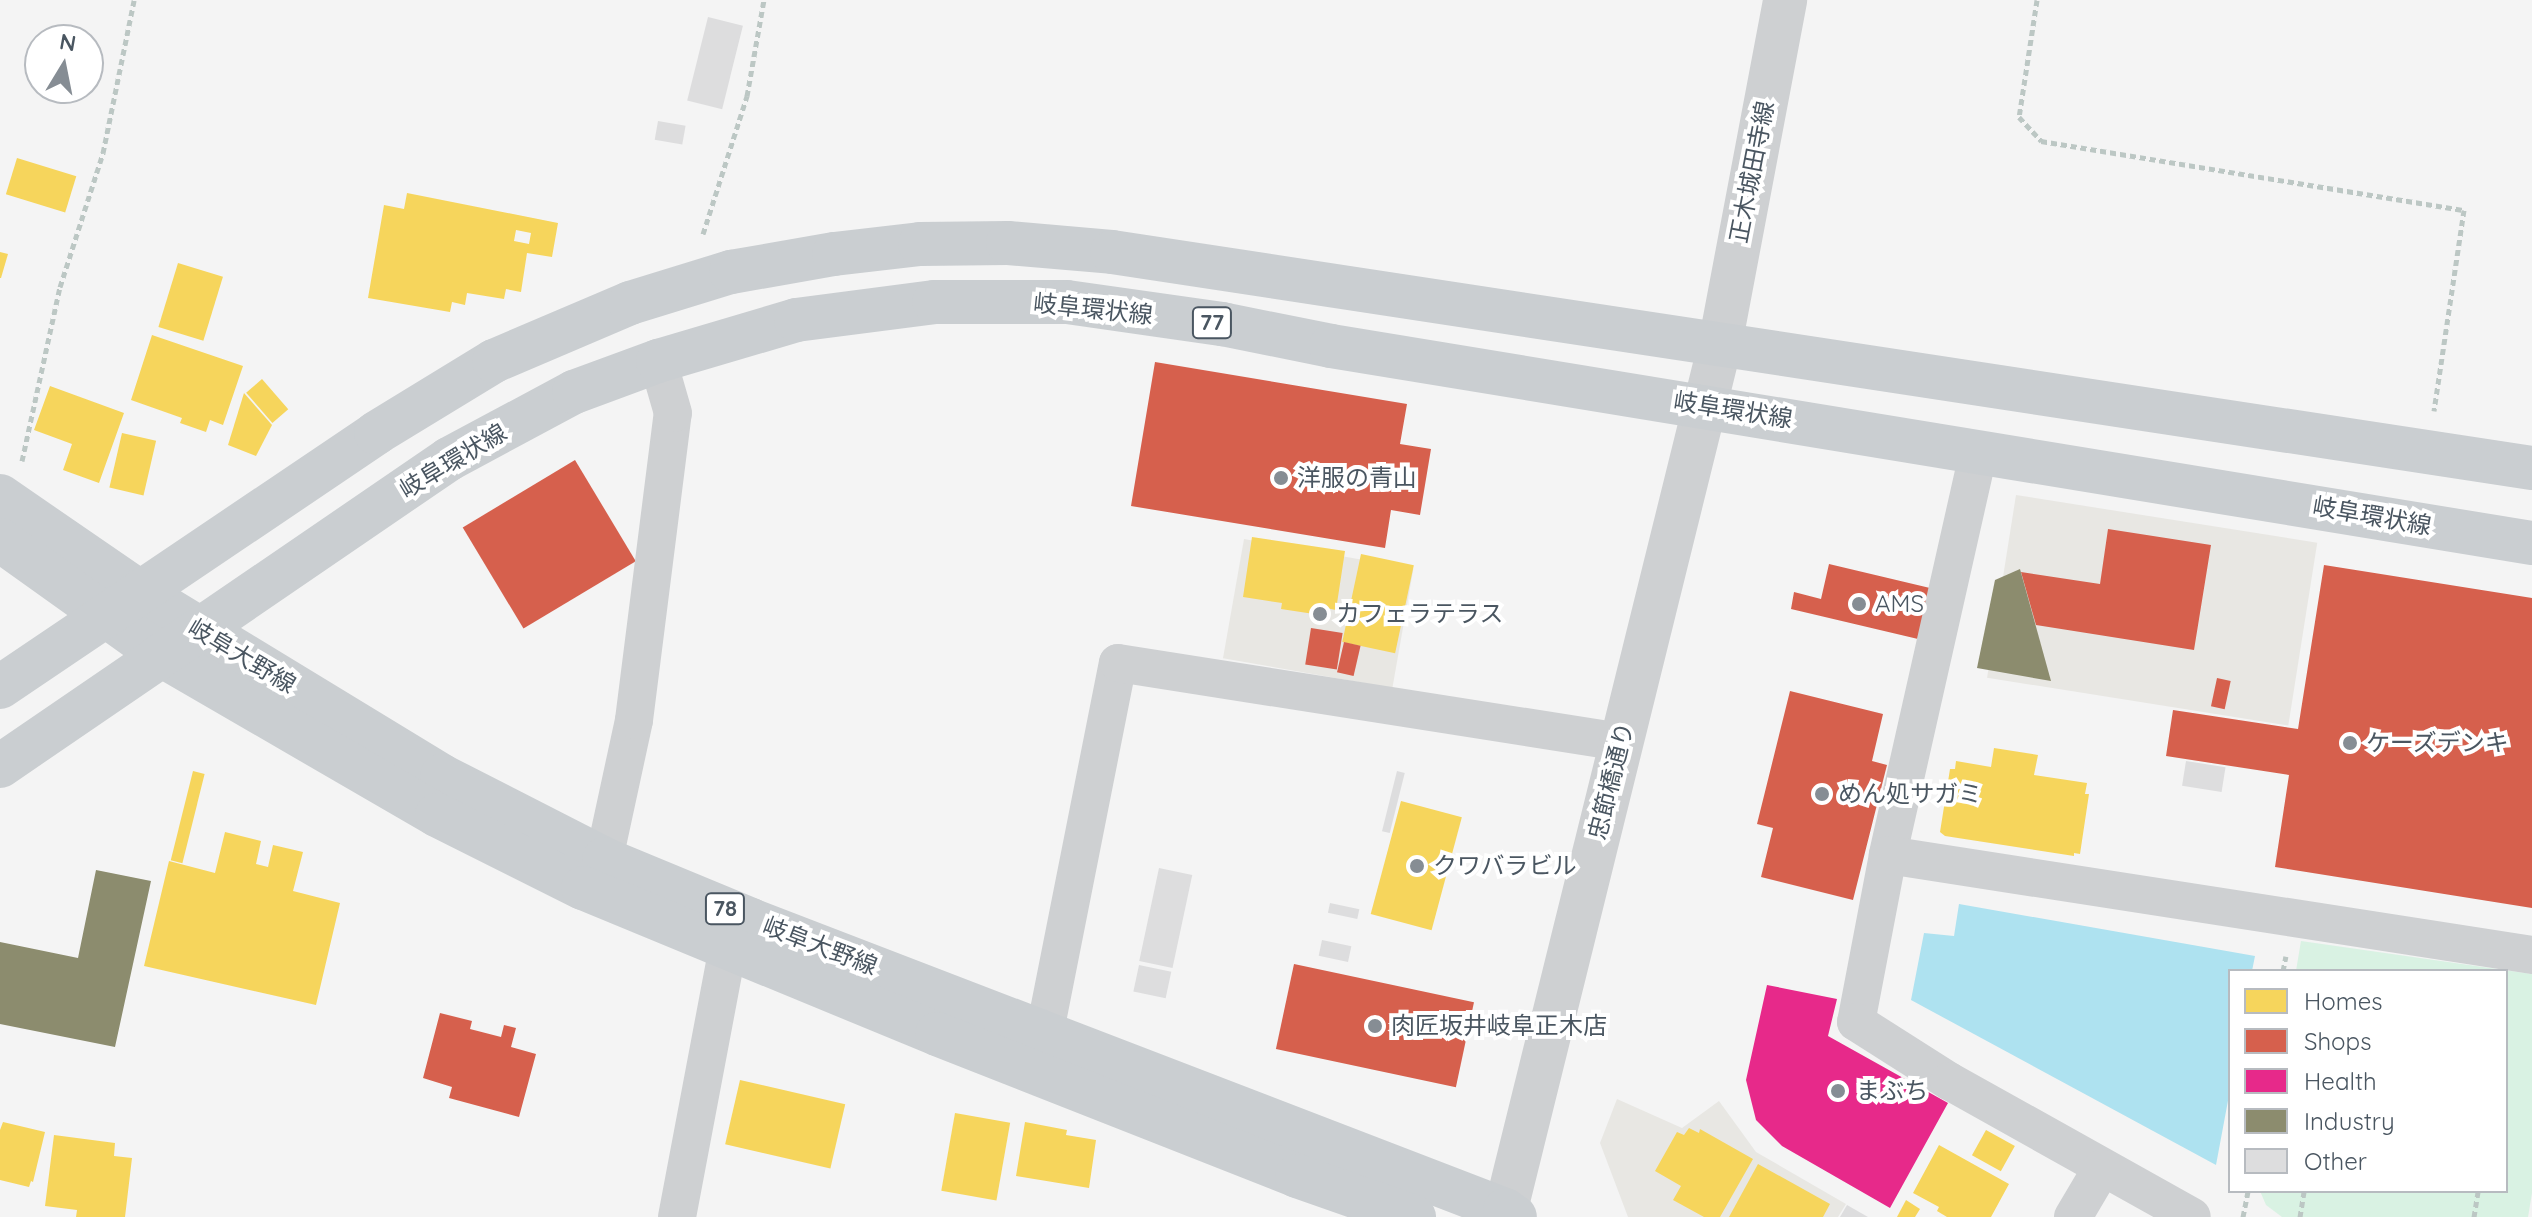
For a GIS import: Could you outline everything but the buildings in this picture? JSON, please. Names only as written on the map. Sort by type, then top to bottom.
[{"type":"main road","name":"77","points":[[0,687],[376,433],[494,361],[630,303],[710,278],[834,254],[920,244],[1008,243],[1112,252],[2532,468]]},
{"type":"main road","name":"岐阜環状線","points":[[0,766],[449,459],[574,392],[658,361],[796,320],[934,302],[1067,302],[2532,543]]},
{"type":"main road","name":"岐阜大野線","points":[[1,496],[138,591],[442,776],[604,859],[751,920],[1045,1031],[1508,1215]]},
{"type":"main road","name":"岐阜大野線","points":[[0,540],[161,655],[437,815],[583,888],[980,1051],[1297,1176],[1414,1217]]},
{"type":"street","name":"正木城田寺線","points":[[1720,345],[1785,0]]},
{"type":"street","name":"忠節橋通り","points":[[1508,1215],[1720,345]]},
{"type":"street","points":[[604,859],[634,720],[673,413],[658,361]]},
{"type":"street","points":[[1979,450],[1888,855],[1856,1022],[2102,1168],[2192,1217]]},
{"type":"street","points":[[1045,1031],[1118,663],[1621,742]]},
{"type":"street","points":[[1888,855],[2532,955]]},
{"type":"street","points":[[677,1217],[728,948]]},
{"type":"street","points":[[2073,1217],[2102,1168]]},
{"type":"path","points":[[1,496],[21,466],[60,287],[103,153],[134,0]]},
{"type":"path","points":[[710,278],[702,239],[705,220],[747,96],[764,0]]},
{"type":"path","points":[[2037,0],[2019,117],[2041,141],[2464,210],[2428,452]]},
{"type":"path","points":[[2243,1217],[2247,1193]]},
{"type":"path","points":[[2301,1217],[2304,1193]]},
{"type":"path","points":[[2474,1217],[2478,1193]]},
{"type":"shaded area","points":[[2016,495],[2317,543],[2288,725],[1987,678]]},
{"type":"shaded area","name":"カフェラテラス","points":[[1244,539],[1413,569],[1392,688],[1223,658]]},
{"type":"shaded area","points":[[1617,1099],[1682,1128],[1719,1101],[1756,1152],[1846,1204],[1838,1217],[1628,1217],[1600,1143]]},
{"type":"green space","points":[[2301,941],[2497,969],[2296,969]]},
{"type":"green space","points":[[2508,971],[2532,974],[2532,1193],[2528,1217],[2282,1217],[2266,1205],[2261,1193],[2508,1193]]},
{"type":"water","points":[[1959,904],[2255,956],[2252,969],[2228,969],[2228,1101],[2216,1165],[1911,1000],[1924,933],[1954,936]]},
{"type":"place","name":"洋服の青山","points":[[1281,478]]},
{"type":"place","name":"AMS","points":[[1859,604]]},
{"type":"place","name":"カフェラテラス","points":[[1320,614]]},
{"type":"place","name":"ケーズデンキ","points":[[2350,743]]},
{"type":"place","name":"めん処サガミ","points":[[1822,794]]},
{"type":"place","name":"クワバラビル","points":[[1417,866]]},
{"type":"place","name":"肉匠坂井岐阜正木店","points":[[1375,1026]]},
{"type":"place","name":"まぶち","points":[[1838,1091]]}]
